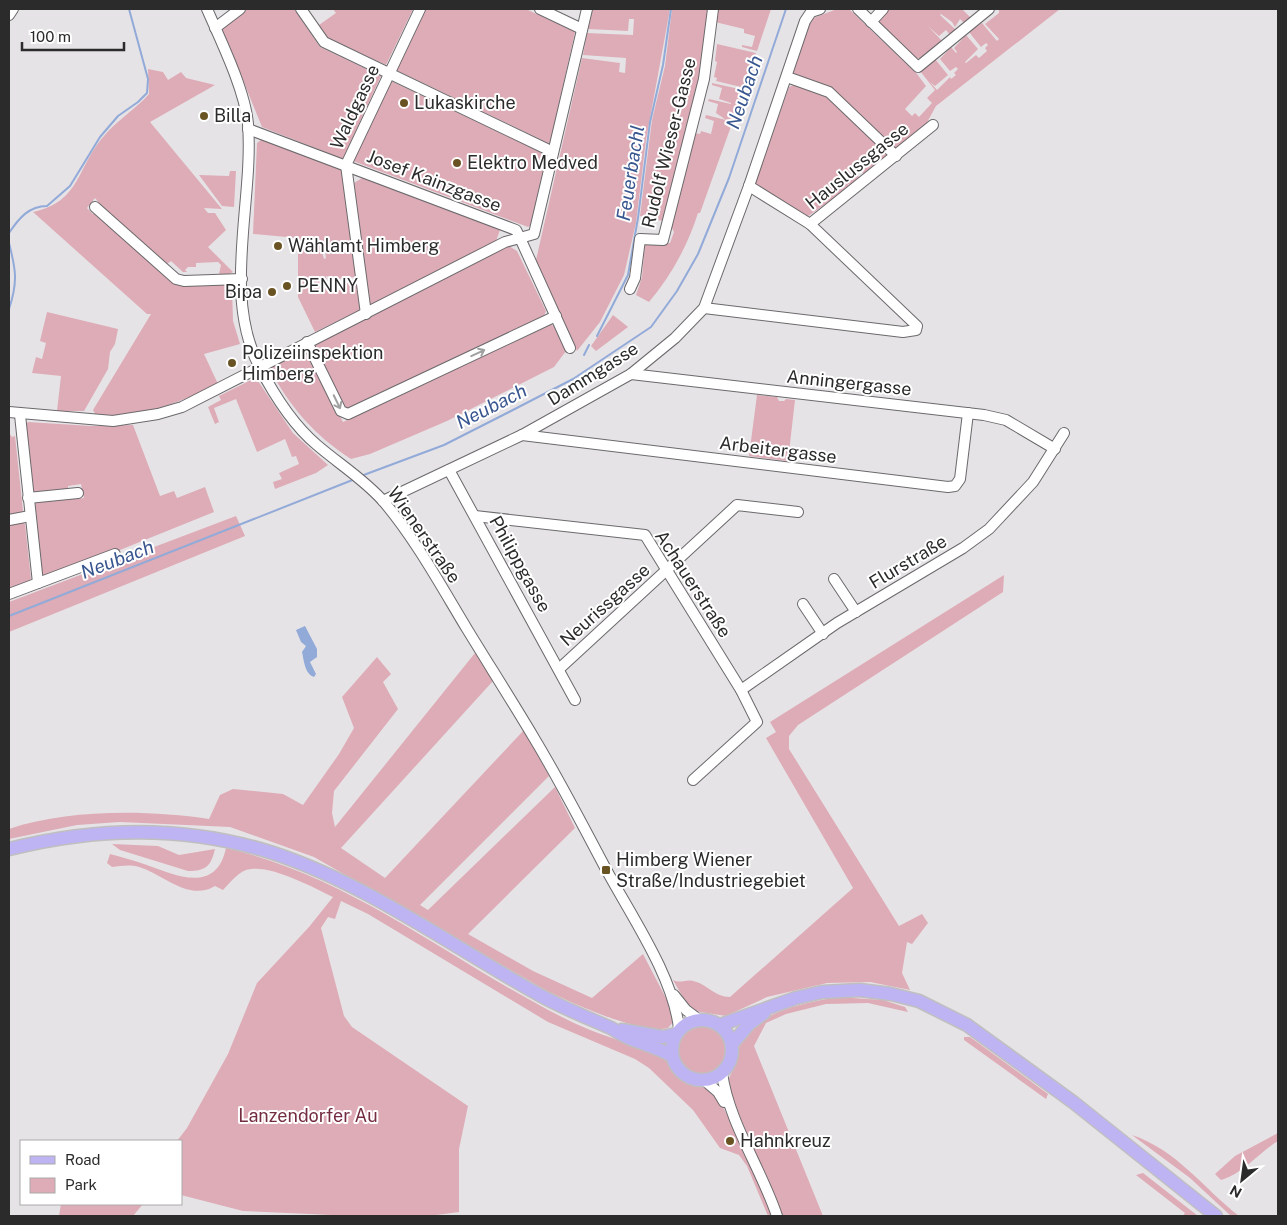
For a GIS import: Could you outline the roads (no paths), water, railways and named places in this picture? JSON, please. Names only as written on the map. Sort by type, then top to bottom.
[{"type":"main road","points":[[9,849],[40,841],[89,834],[130,832],[177,833],[210,838],[274,854],[343,883],[564,1009],[611,1028],[630,1038],[660,1048],[672,1056],[682,1072],[692,1078],[704,1080],[722,1073],[732,1057],[730,1037],[720,1025],[706,1019],[698,1019],[663,1037],[611,1028]]},
{"type":"main road","points":[[720,1025],[796,998],[822,992],[860,990],[891,994],[919,1001],[967,1025],[1073,1102],[1216,1216]]},
{"type":"main road","points":[[732,1044],[749,1024],[774,1006]]},
{"type":"main road","points":[[672,1056],[672,1048],[677,1031]]},
{"type":"street","points":[[9,16],[13,9]]},
{"type":"street","name":"Wienerstraße","points":[[207,9],[244,102],[248,129],[242,302],[247,334],[260,367],[294,422],[314,443],[383,501],[436,578],[536,740],[669,988],[677,1011],[677,1031]]},
{"type":"street","points":[[215,28],[240,9]]},
{"type":"street","points":[[301,9],[324,42],[553,152]]},
{"type":"street","name":"Waldgasse","points":[[366,314],[346,165],[420,9]]},
{"type":"street","points":[[540,9],[582,29]]},
{"type":"street","points":[[9,412],[20,415],[113,421],[137,419],[182,407],[505,242],[534,234],[587,9]]},
{"type":"street","name":"Rudolf Wieser-Gasse","points":[[630,289],[635,278],[640,239],[663,240],[704,79],[713,9]]},
{"type":"street","name":"Dammgasse","points":[[383,501],[522,435],[632,374],[675,338],[704,308],[750,186],[808,16],[820,9]]},
{"type":"street","points":[[858,9],[918,67],[989,9]]},
{"type":"street","points":[[871,22],[883,9]]},
{"type":"street","points":[[787,77],[829,92],[896,156]]},
{"type":"street","name":"Hauslussgasse","points":[[750,186],[810,224],[933,126]]},
{"type":"street","name":"Josef Kainzgasse","points":[[248,129],[516,230],[520,238]]},
{"type":"street","points":[[95,207],[176,278],[184,281],[242,279]]},
{"type":"street","points":[[704,308],[903,332],[916,330],[917,326],[810,224]]},
{"type":"street","points":[[520,238],[570,348]]},
{"type":"street","points":[[308,342],[341,411],[348,414],[556,316]]},
{"type":"street","name":"Anningergasse","points":[[632,374],[968,413],[1006,420],[1055,449]]},
{"type":"street","name":"Arbeitergasse","points":[[522,435],[955,486],[960,479],[968,413]]},
{"type":"street","points":[[20,415],[38,583]]},
{"type":"street","name":"Flurstraße","points":[[741,690],[822,634],[963,548],[989,528],[1033,482],[1064,433]]},
{"type":"street","name":"Philippgasse","points":[[449,470],[576,700]]},
{"type":"street","points":[[28,498],[78,493]]},
{"type":"street","name":"Neurissgasse","points":[[559,668],[737,505],[798,512]]},
{"type":"street","points":[[9,520],[30,516]]},
{"type":"street","name":"Achauerstraße","points":[[475,516],[645,535],[741,690],[757,722],[693,780]]},
{"type":"street","points":[[9,594],[116,554]]},
{"type":"street","points":[[834,579],[856,612]]},
{"type":"street","points":[[803,604],[822,634]]},
{"type":"street","name":"Wienerstraße","points":[[669,988],[686,1010],[698,1019]]},
{"type":"street","points":[[722,1073],[724,1089],[738,1127],[777,1216]]},
{"type":"street","points":[[704,1080],[718,1092],[738,1127]]},
{"type":"water","points":[[305,626],[317,649],[317,657],[310,662],[316,674],[314,677],[305,667],[302,652],[306,646],[301,642],[296,630]]},
{"type":"waterway","points":[[9,233],[25,214],[35,208],[47,206],[70,186],[100,137],[118,116],[147,93],[148,79],[129,9]]},
{"type":"waterway","name":"Feuerbachl","points":[[597,336],[628,275],[638,218],[650,122],[663,65],[671,9]]},
{"type":"waterway","name":"Neubach","points":[[361,476],[444,445],[509,412],[573,379],[651,327],[677,291],[698,254],[729,178],[786,9]]},
{"type":"waterway","points":[[9,243],[15,276],[14,291],[9,309]]},
{"type":"waterway","points":[[584,355],[589,345]]},
{"type":"waterway","name":"Neubach","points":[[9,616],[355,479]]},
{"type":"place","name":"Lukaskirche","points":[[404,103]]},
{"type":"place","name":"Billa","points":[[204,116]]},
{"type":"place","name":"Elektro Medved","points":[[457,163]]},
{"type":"place","name":"Wählamt Himberg","points":[[278,246]]},
{"type":"place","name":"PENNY","points":[[287,286]]},
{"type":"place","name":"Bipa","points":[[272,292]]},
{"type":"place","name":"Polizeiinspektion Himberg","points":[[232,363]]},
{"type":"place","name":"Himberg Wiener Straße/Industriegebiet","points":[[606,870]]},
{"type":"place","name":"Hahnkreuz","points":[[730,1141]]},
{"type":"park label","name":"Lanzendorfer Au","points":[[308,1116]]}]
